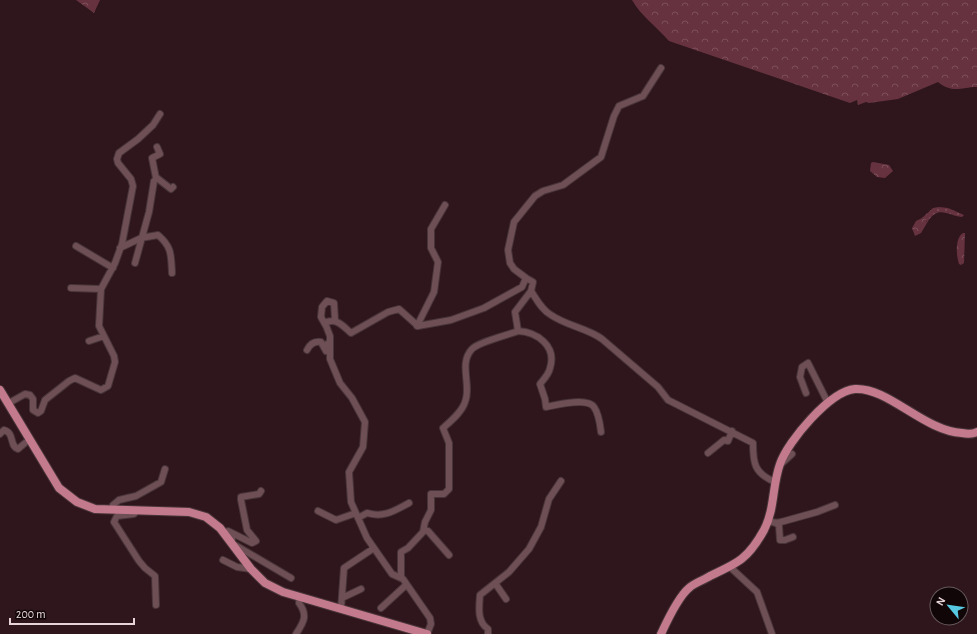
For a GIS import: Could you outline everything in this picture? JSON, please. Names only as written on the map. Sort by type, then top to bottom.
[{"type":"main road","points":[[0,390],[9,402],[27,440],[59,488],[77,502],[95,509],[189,512],[206,517],[220,528],[251,569],[265,583],[283,592],[427,634]]},
{"type":"main road","points":[[661,634],[689,588],[730,567],[746,556],[754,546],[772,522],[775,482],[779,465],[790,445],[818,412],[846,391],[862,390],[876,393],[943,430],[963,433],[977,432]]},
{"type":"street","points":[[518,330],[515,312],[531,291],[533,282],[514,269],[510,262],[508,250],[514,222],[535,196],[543,190],[563,185],[601,157],[614,116],[619,106],[643,96],[661,68]]},
{"type":"street","points":[[9,402],[25,394],[30,395],[33,398],[33,410],[38,413],[43,408],[45,400],[75,378],[98,389],[105,389],[108,386],[115,362],[114,356],[99,326],[101,289],[113,268],[120,248],[133,186],[131,179],[119,167],[117,159],[118,153],[138,139],[152,125],[160,114]]},
{"type":"street","points":[[135,263],[149,212],[156,178],[152,158],[160,154],[158,147]]},
{"type":"street","points":[[156,178],[171,189],[173,187]]},
{"type":"street","points":[[417,326],[434,292],[438,262],[431,248],[431,229],[446,205]]},
{"type":"street","points":[[120,248],[141,238],[158,235],[168,244],[171,251],[172,273]]},
{"type":"street","points":[[76,246],[113,268]]},
{"type":"street","points":[[417,326],[451,320],[484,308],[522,287],[526,278]]},
{"type":"street","points":[[71,288],[101,289]]},
{"type":"street","points":[[531,291],[541,306],[550,315],[565,323],[592,332],[602,339],[658,388],[668,400],[732,431],[753,443],[753,463],[763,475],[775,482]]},
{"type":"street","points":[[401,577],[392,574],[367,538],[351,502],[349,472],[363,447],[365,422],[352,398],[340,383],[330,359],[330,339],[326,326],[321,317],[322,307],[327,301],[334,303],[335,320],[351,333],[388,312],[399,309],[417,326]]},
{"type":"street","points":[[326,326],[325,323],[335,320]]},
{"type":"street","points":[[427,634],[430,619],[401,577],[401,552],[408,548],[424,530],[425,522],[431,510],[431,494],[444,494],[449,489],[449,443],[443,428],[460,411],[466,401],[468,390],[466,360],[472,349],[480,344],[518,330],[535,334],[541,339],[551,355],[551,367],[540,384],[546,407],[579,402],[591,404],[599,418],[601,432]]},
{"type":"street","points":[[89,341],[104,336]]},
{"type":"street","points":[[307,350],[313,343],[318,341],[321,342],[326,351],[330,339]]},
{"type":"street","points":[[806,393],[800,377],[802,367],[808,363],[828,403]]},
{"type":"street","points":[[0,434],[4,430],[7,431],[10,434],[13,446],[18,449],[27,440]]},
{"type":"street","points":[[708,453],[724,440],[728,441],[732,431]]},
{"type":"street","points":[[18,455],[27,440]]},
{"type":"street","points":[[779,465],[792,454]]},
{"type":"street","points":[[113,505],[119,500],[136,496],[161,482],[165,469]]},
{"type":"street","points":[[488,634],[488,629],[483,626],[478,611],[480,595],[509,572],[529,550],[541,527],[549,499],[561,481]]},
{"type":"street","points":[[261,491],[259,494],[242,497],[241,500],[247,530],[256,541],[252,543],[228,531],[233,544],[291,578]]},
{"type":"street","points":[[318,510],[336,520],[367,513],[380,516],[386,515],[409,503]]},
{"type":"street","points":[[772,522],[817,512],[835,505]]},
{"type":"street","points":[[137,510],[134,514],[117,516],[114,522],[139,561],[155,576],[156,605]]},
{"type":"street","points":[[772,522],[779,526],[780,540],[793,537]]},
{"type":"street","points":[[424,530],[428,531],[449,555]]},
{"type":"street","points":[[341,609],[344,568],[374,548]]},
{"type":"street","points":[[223,560],[237,567],[251,569]]},
{"type":"street","points":[[730,567],[757,592],[772,634]]},
{"type":"street","points":[[494,583],[506,599]]},
{"type":"street","points":[[381,608],[406,585]]},
{"type":"street","points":[[342,598],[360,589]]},
{"type":"street","points":[[296,634],[305,616],[305,612],[299,603],[300,597]]},
{"type":"green space","points":[[76,0],[100,0],[94,13]]},
{"type":"green space","points":[[632,0],[977,0],[977,87],[953,89],[943,86],[938,82],[898,99],[869,103],[866,102],[858,105],[857,100],[850,103],[669,41],[644,16]]},
{"type":"green space","points":[[873,162],[889,165],[893,171],[885,178],[877,177],[870,171],[871,163]]},
{"type":"green space","points":[[933,208],[948,208],[964,215],[962,217],[939,212],[931,217],[927,223],[927,221],[922,218]]},
{"type":"green space","points":[[922,218],[926,219],[927,223],[921,233],[915,236],[912,228],[916,221]]},
{"type":"green space","points":[[965,233],[964,263],[961,265],[959,264],[958,260],[957,243],[960,235]]}]
